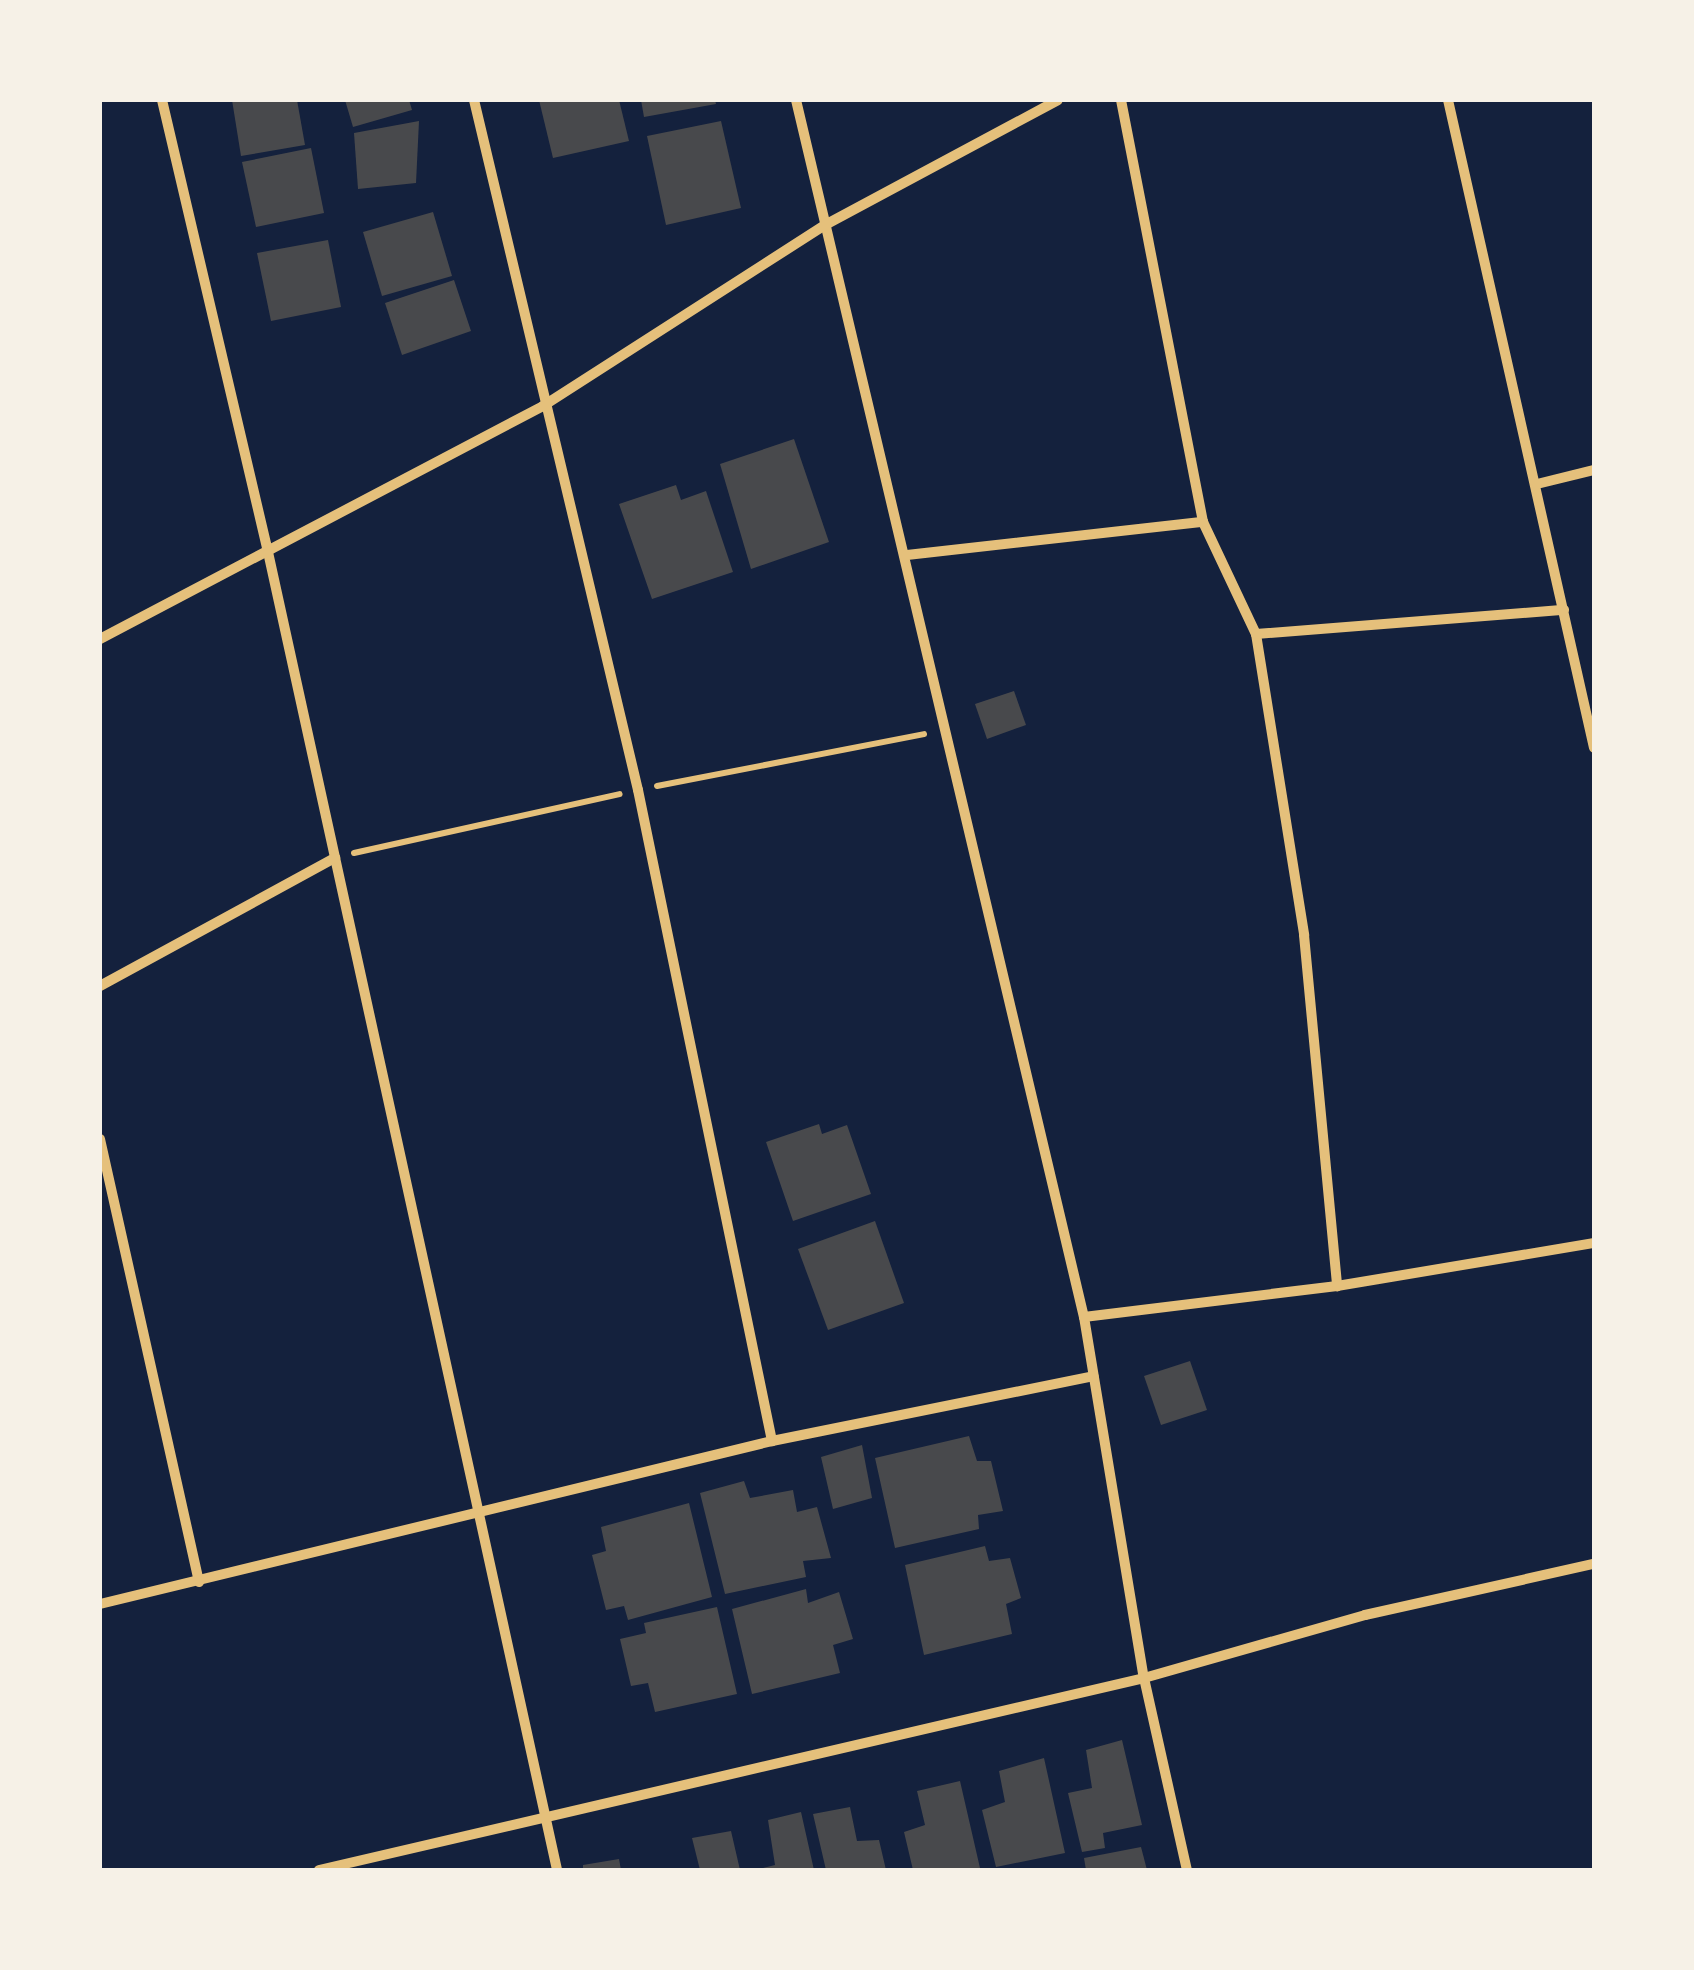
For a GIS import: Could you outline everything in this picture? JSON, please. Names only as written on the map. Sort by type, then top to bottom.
[{"type":"street","points":[[162,100],[268,552],[476,1517],[557,1870]]},
{"type":"street","points":[[474,100],[542,406],[638,790],[772,1441]]},
{"type":"street","points":[[796,100],[950,728],[1084,1317],[1144,1678],[1187,1870]]},
{"type":"street","points":[[100,639],[542,406],[825,225],[1058,100]]},
{"type":"street","points":[[1121,100],[1203,522],[1256,634],[1304,935],[1337,1286]]},
{"type":"street","points":[[1448,100],[1594,748]]},
{"type":"street","points":[[1537,484],[1594,470]]},
{"type":"street","points":[[907,555],[1203,522]]},
{"type":"street","points":[[1256,634],[1564,610]]},
{"type":"street","points":[[100,986],[334,858]]},
{"type":"street","points":[[100,1139],[200,1582]]},
{"type":"street","points":[[1084,1317],[1337,1286],[1594,1243]]},
{"type":"street","points":[[100,1604],[476,1517],[772,1441],[1094,1376]]},
{"type":"street","points":[[319,1870],[544,1814],[1144,1678],[1364,1615],[1594,1564]]},
{"type":"path","points":[[334,858],[638,790],[950,728]]},
{"type":"building","points":[[232,100],[297,100],[305,145],[241,156]]},
{"type":"building","points":[[345,100],[409,100],[412,110],[353,127]]},
{"type":"building","points":[[539,100],[619,100],[629,141],[553,158]]},
{"type":"building","points":[[641,100],[715,100],[716,104],[644,117]]},
{"type":"building","points":[[419,121],[416,183],[358,189],[354,133]]},
{"type":"building","points":[[721,121],[741,208],[666,225],[647,136]]},
{"type":"building","points":[[311,148],[324,213],[256,227],[242,162]]},
{"type":"building","points":[[433,212],[452,276],[382,296],[363,232]]},
{"type":"building","points":[[328,240],[341,307],[271,321],[257,253]]},
{"type":"building","points":[[454,280],[471,331],[402,355],[385,303]]},
{"type":"building","points":[[794,439],[829,542],[751,569],[720,464]]},
{"type":"building","points":[[676,485],[681,500],[706,491],[733,572],[652,599],[619,504]]},
{"type":"building","points":[[1014,691],[1026,725],[987,739],[975,704]]},
{"type":"building","points":[[819,1124],[822,1134],[847,1125],[871,1194],[793,1221],[766,1142]]},
{"type":"building","points":[[875,1221],[904,1303],[828,1330],[798,1249]]},
{"type":"building","points":[[1190,1361],[1207,1410],[1161,1425],[1144,1376]]},
{"type":"building","points":[[969,1436],[977,1461],[991,1461],[1003,1511],[978,1515],[979,1529],[895,1548],[875,1458]]},
{"type":"building","points":[[862,1445],[872,1498],[833,1509],[821,1457]]},
{"type":"building","points":[[744,1481],[750,1498],[793,1490],[797,1512],[817,1507],[831,1558],[803,1561],[806,1577],[725,1594],[700,1493]]},
{"type":"building","points":[[689,1503],[712,1597],[628,1620],[624,1606],[606,1610],[592,1555],[606,1551],[601,1527]]},
{"type":"building","points":[[985,1546],[989,1561],[1010,1558],[1021,1598],[1006,1604],[1012,1634],[924,1655],[905,1565]]},
{"type":"building","points":[[806,1589],[808,1603],[839,1592],[853,1639],[833,1645],[840,1673],[752,1694],[732,1609]]},
{"type":"building","points":[[717,1607],[737,1694],[655,1712],[648,1683],[631,1686],[620,1639],[646,1633],[644,1623]]},
{"type":"building","points":[[1122,1740],[1142,1825],[1103,1833],[1105,1848],[1082,1852],[1068,1793],[1092,1788],[1086,1750]]},
{"type":"building","points":[[1044,1758],[1065,1853],[996,1867],[982,1810],[1005,1802],[999,1771]]},
{"type":"building","points":[[960,1781],[980,1868],[913,1870],[904,1832],[925,1825],[917,1791]]},
{"type":"building","points":[[850,1807],[857,1841],[879,1840],[886,1870],[826,1870],[813,1814]]},
{"type":"building","points":[[801,1812],[814,1870],[755,1870],[775,1865],[768,1820]]},
{"type":"building","points":[[731,1831],[740,1870],[700,1870],[692,1838]]},
{"type":"building","points":[[1141,1847],[1147,1870],[1086,1870],[1084,1858]]},
{"type":"building","points":[[619,1859],[621,1870],[583,1870],[583,1865]]}]
